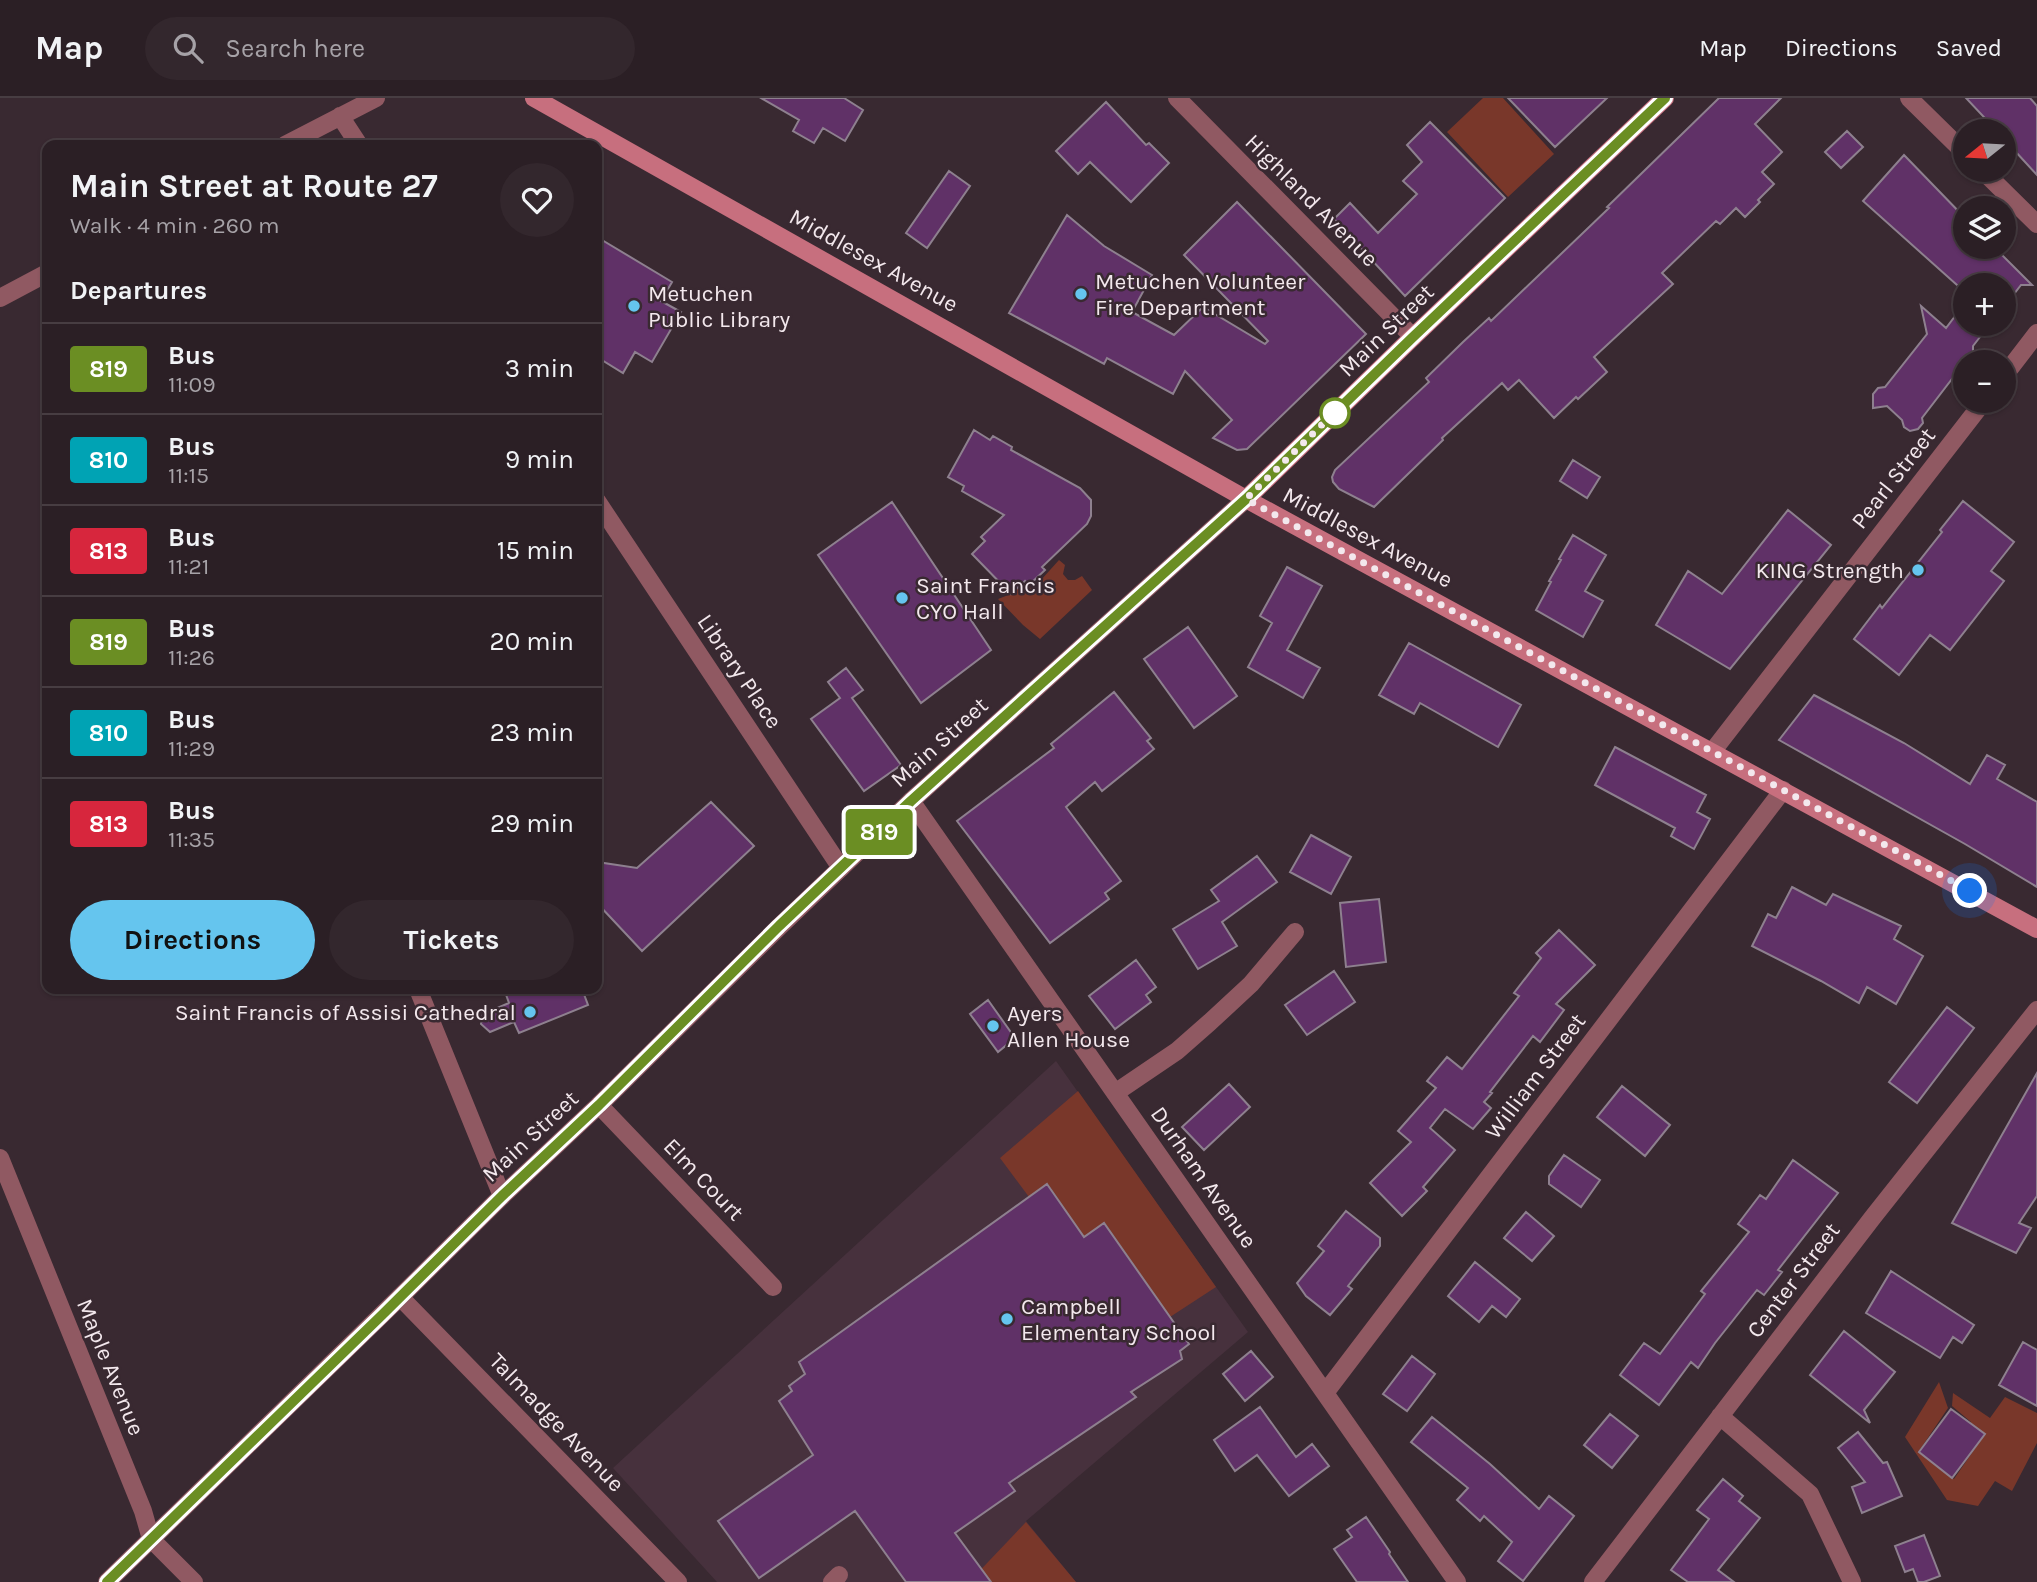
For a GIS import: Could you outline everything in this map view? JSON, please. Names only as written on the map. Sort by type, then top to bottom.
[{"type":"main road","name":"Middlesex Avenue","points":[[534,98],[1246,499],[2037,929]]},
{"type":"main road","name":"Main Street","points":[[1246,499],[1665,98]]},
{"type":"street","points":[[294,140],[376,98]]},
{"type":"street","name":"Highland Avenue","points":[[1177,98],[1413,337]]},
{"type":"street","points":[[1909,98],[1953,141]]},
{"type":"street","points":[[340,116],[356,140]]},
{"type":"street","points":[[1994,182],[2037,224]]},
{"type":"street","points":[[0,298],[42,275]]},
{"type":"street","points":[[2016,360],[2037,333]]},
{"type":"street","name":"Pearl Street","points":[[1712,752],[1975,413]]},
{"type":"street","name":"Main Street","points":[[107,1582],[502,1196],[599,1105],[779,926],[911,801],[1246,499]]},
{"type":"street","name":"Library Place","points":[[602,509],[841,868]]},
{"type":"street","name":"William Street","points":[[1325,1393],[1783,790]]},
{"type":"street","name":"Durham Avenue","points":[[911,801],[1457,1582]]},
{"type":"street","points":[[1115,1093],[1177,1051],[1210,1022],[1251,984],[1294,932]]},
{"type":"street","points":[[420,994],[502,1196]]},
{"type":"street","name":"Center Street","points":[[1593,1582],[1873,1217],[2037,1010]]},
{"type":"street","name":"Elm Court","points":[[599,1105],[773,1287]]},
{"type":"street","name":"Maple Avenue","points":[[0,1158],[143,1511],[151,1539],[194,1582]]},
{"type":"street","name":"Talmadge Avenue","points":[[400,1297],[678,1582]]},
{"type":"street","points":[[1720,1416],[1810,1494],[1852,1582]]},
{"type":"shaded area","points":[[1483,98],[1503,98],[1554,154],[1508,197],[1447,132]]},
{"type":"shaded area","points":[[1059,560],[1065,565],[1063,574],[1068,580],[1082,576],[1092,590],[1040,639],[998,599],[1011,594],[1025,581],[1032,590]]},
{"type":"shaded area","name":"Campbell Elementary School","points":[[1056,1061],[1248,1332],[1026,1521],[1076,1582],[717,1582],[613,1468]]},
{"type":"shaded area","points":[[1078,1091],[1216,1287],[1170,1317],[1105,1223],[1084,1237],[1048,1184],[1029,1197],[1000,1158]]},
{"type":"shaded area","points":[[1939,1382],[1948,1408],[1919,1451],[1954,1479],[1980,1441],[1966,1429],[1971,1422],[1952,1406],[1953,1393],[1990,1418],[2005,1397],[2037,1413],[2037,1443],[2012,1491],[1995,1481],[1978,1506],[1947,1500],[1905,1437]]},
{"type":"shaded area","points":[[1026,1522],[1076,1582],[969,1582]]},
{"type":"building","points":[[761,98],[844,98],[863,110],[845,141],[823,128],[814,143],[793,131],[799,120]]},
{"type":"building","points":[[1508,98],[1607,98],[1555,147]]},
{"type":"building","points":[[1719,98],[1781,98],[1755,124],[1782,152],[1762,172],[1774,184],[1745,217],[1736,208],[1720,224],[1716,221],[1662,273],[1673,284],[1594,357],[1607,372],[1554,418],[1519,380],[1508,390],[1502,383],[1442,438],[1443,440],[1374,507],[1339,489],[1333,482],[1335,470],[1429,382],[1426,378],[1463,342],[1489,318],[1491,321]]},
{"type":"building","points":[[1966,98],[2030,98],[2037,106],[2037,175],[2016,152],[2016,119],[1986,119]]},
{"type":"building","points":[[1106,102],[1146,145],[1149,143],[1169,163],[1131,202],[1090,162],[1078,174],[1056,151]]},
{"type":"building","points":[[1430,122],[1505,198],[1405,296],[1334,219],[1350,203],[1378,233],[1417,194],[1403,181],[1422,162],[1407,145]]},
{"type":"building","points":[[1847,131],[1863,147],[1841,168],[1825,152]]},
{"type":"building","points":[[1904,155],[1953,206],[1953,259],[2006,259],[2032,285],[2021,285],[2016,291],[2016,273],[1953,273],[1953,281],[1863,201]]},
{"type":"building","points":[[949,171],[970,186],[927,248],[906,233]]},
{"type":"building","points":[[1237,202],[1366,334],[1247,449],[1237,450],[1213,438],[1232,420],[1185,371],[1173,394],[1107,358],[1104,364],[1009,313],[1067,215],[1104,246],[1152,275],[1132,312],[1174,335],[1203,307],[1265,344],[1268,341],[1184,255]]},
{"type":"building","name":"Metuchen Public Library","points":[[602,240],[672,282],[661,301],[681,312],[652,362],[635,352],[623,373],[602,360]]},
{"type":"building","points":[[1921,306],[1946,328],[1953,319],[1953,336],[1981,336],[1973,350],[1953,350],[1953,378],[1922,418],[1923,423],[1918,429],[1910,431],[1887,406],[1873,408],[1873,394],[1878,388],[1885,387],[1927,334]]},
{"type":"building","points":[[974,430],[990,440],[993,436],[1012,447],[1011,450],[1080,488],[1091,500],[1091,516],[1087,524],[1042,567],[1045,570],[1029,585],[1025,581],[1011,594],[972,554],[985,541],[981,537],[1004,515],[962,491],[964,486],[948,477]]},
{"type":"building","points":[[1573,460],[1600,477],[1587,498],[1560,481]]},
{"type":"building","points":[[1963,501],[2014,542],[1991,571],[2004,581],[1950,650],[1930,635],[1899,675],[1854,639],[1880,605],[1882,608]]},
{"type":"building","name":"Saint Francis CYO Hall","points":[[892,502],[991,650],[921,703],[818,555]]},
{"type":"building","points":[[1788,510],[1831,545],[1730,669],[1656,625],[1688,571],[1722,594]]},
{"type":"building","points":[[1573,535],[1606,555],[1585,591],[1603,601],[1583,637],[1536,610]]},
{"type":"building","points":[[1287,567],[1322,586],[1287,650],[1320,668],[1303,698],[1248,667],[1272,623],[1260,616]]},
{"type":"building","points":[[1188,627],[1237,696],[1194,728],[1144,659]]},
{"type":"building","points":[[1409,643],[1521,705],[1498,747],[1420,703],[1414,714],[1379,695]]},
{"type":"building","points":[[846,668],[863,690],[852,698],[901,765],[864,791],[811,719],[840,698],[828,682]]},
{"type":"building","points":[[1114,692],[1151,738],[1147,741],[1154,749],[1102,791],[1095,782],[1066,807],[1121,881],[1105,893],[1109,899],[1050,943],[957,821],[1054,748],[1051,744]]},
{"type":"building","points":[[1814,695],[1904,743],[1970,784],[1987,755],[2005,765],[1997,779],[2037,802],[2037,887],[1779,740]]},
{"type":"building","points":[[1615,747],[1706,795],[1697,812],[1710,819],[1694,849],[1671,836],[1675,828],[1595,785]]},
{"type":"building","points":[[711,802],[754,846],[642,951],[602,908],[602,863],[637,868]]},
{"type":"building","points":[[1311,835],[1351,857],[1331,894],[1290,872]]},
{"type":"building","points":[[1257,856],[1277,882],[1222,922],[1237,946],[1198,969],[1173,929],[1219,901],[1211,890]]},
{"type":"building","points":[[1792,887],[1826,905],[1833,894],[1901,926],[1894,939],[1923,956],[1896,1004],[1867,987],[1859,1003],[1752,946],[1768,914],[1776,918]]},
{"type":"building","points":[[1379,899],[1386,962],[1346,967],[1340,903]]},
{"type":"building","points":[[1559,930],[1595,965],[1556,1004],[1564,1010],[1540,1042],[1533,1036],[1490,1092],[1492,1093],[1484,1102],[1491,1108],[1473,1129],[1445,1109],[1430,1128],[1455,1150],[1423,1187],[1427,1191],[1402,1216],[1370,1183],[1411,1142],[1398,1131],[1436,1088],[1427,1081],[1447,1057],[1462,1069],[1519,996],[1514,993],[1541,958],[1536,953]]},
{"type":"building","points":[[1136,960],[1156,987],[1146,995],[1151,1002],[1115,1029],[1089,996]]},
{"type":"building","points":[[1334,971],[1355,1002],[1307,1035],[1285,1005]]},
{"type":"building","name":"Saint Francis of Assisi Cathedral","points":[[506,994],[584,994],[588,1005],[519,1033],[514,1022],[490,1032],[481,1024],[483,1014],[509,1003]]},
{"type":"building","name":"Ayers Allen House","points":[[988,1000],[1015,1038],[998,1052],[970,1014]]},
{"type":"building","points":[[1947,1007],[1974,1028],[1917,1103],[1889,1082]]},
{"type":"building","points":[[2037,1073],[2037,1196],[2019,1223],[2031,1228],[2016,1253],[1952,1223]]},
{"type":"building","points":[[1229,1084],[1250,1107],[1204,1150],[1182,1127]]},
{"type":"building","points":[[1622,1086],[1670,1125],[1645,1156],[1597,1117]]},
{"type":"building","points":[[1564,1155],[1600,1180],[1581,1207],[1549,1184],[1549,1176]]},
{"type":"building","points":[[1793,1160],[1838,1193],[1778,1270],[1782,1272],[1764,1295],[1757,1290],[1698,1368],[1691,1362],[1659,1405],[1620,1375],[1644,1343],[1660,1354],[1705,1294],[1701,1291],[1749,1232],[1738,1224],[1760,1195],[1766,1199]]},
{"type":"building","points":[[1047,1184],[1084,1237],[1104,1223],[1189,1344],[1180,1351],[1182,1359],[1131,1392],[1136,1397],[1009,1483],[1015,1491],[955,1533],[991,1582],[906,1582],[855,1511],[759,1578],[718,1521],[813,1455],[779,1401],[792,1391],[789,1386],[805,1374],[799,1362]]},
{"type":"building","points":[[1346,1211],[1380,1238],[1380,1246],[1348,1286],[1352,1289],[1330,1315],[1306,1296],[1297,1283],[1324,1251],[1318,1246]]},
{"type":"building","points":[[1526,1212],[1554,1236],[1532,1261],[1504,1238]]},
{"type":"building","points":[[1475,1262],[1520,1299],[1506,1317],[1492,1306],[1479,1322],[1448,1296]]},
{"type":"building","points":[[1891,1271],[1974,1325],[1962,1343],[1953,1337],[1940,1358],[1866,1313]]},
{"type":"building","points":[[1844,1331],[1895,1372],[1864,1410],[1870,1423],[1810,1375]]},
{"type":"building","points":[[2023,1342],[2037,1350],[2037,1406],[1999,1385]]},
{"type":"building","points":[[1251,1351],[1273,1377],[1245,1401],[1223,1374]]},
{"type":"building","points":[[1412,1356],[1435,1374],[1407,1411],[1383,1394]]},
{"type":"building","points":[[1260,1407],[1296,1457],[1312,1444],[1329,1466],[1289,1496],[1257,1455],[1235,1471],[1214,1440]]},
{"type":"building","points":[[1951,1409],[1985,1434],[1952,1478],[1919,1452]]},
{"type":"building","points":[[1610,1414],[1638,1436],[1612,1468],[1584,1445]]},
{"type":"building","points":[[1432,1417],[1490,1464],[1539,1509],[1549,1496],[1574,1516],[1523,1581],[1498,1561],[1512,1542],[1484,1516],[1480,1521],[1457,1500],[1468,1488],[1411,1442]]},
{"type":"building","points":[[1858,1432],[1883,1463],[1887,1462],[1902,1496],[1862,1513],[1852,1487],[1865,1482],[1838,1448]]},
{"type":"building","points":[[1723,1479],[1743,1496],[1739,1501],[1760,1518],[1718,1570],[1734,1582],[1688,1582],[1671,1570],[1709,1519],[1697,1510]]},
{"type":"building","points":[[1366,1517],[1408,1582],[1357,1582],[1334,1549],[1352,1537],[1347,1530]]},
{"type":"building","points":[[1924,1535],[1940,1576],[1918,1582],[1913,1569],[1905,1572],[1895,1546]]},
{"type":"bus line","name":"819","points":[[107,1582],[502,1196],[599,1105],[779,926],[911,801],[1246,499],[1665,98]]},
{"type":"place","name":"Metuchen Volunteer Fire Department","points":[[1081,294]]},
{"type":"place","name":"Metuchen Public Library","points":[[634,306]]},
{"type":"place","name":"KING Strength","points":[[1918,570]]},
{"type":"place","name":"Saint Francis CYO Hall","points":[[902,598]]},
{"type":"place","name":"Saint Francis of Assisi Cathedral","points":[[530,1012]]},
{"type":"place","name":"Ayers Allen House","points":[[993,1026]]},
{"type":"place","name":"Campbell Elementary School","points":[[1007,1319]]},
{"type":"route","points":[[1335,413],[1337,410],[1246,499],[1970,891]]}]
